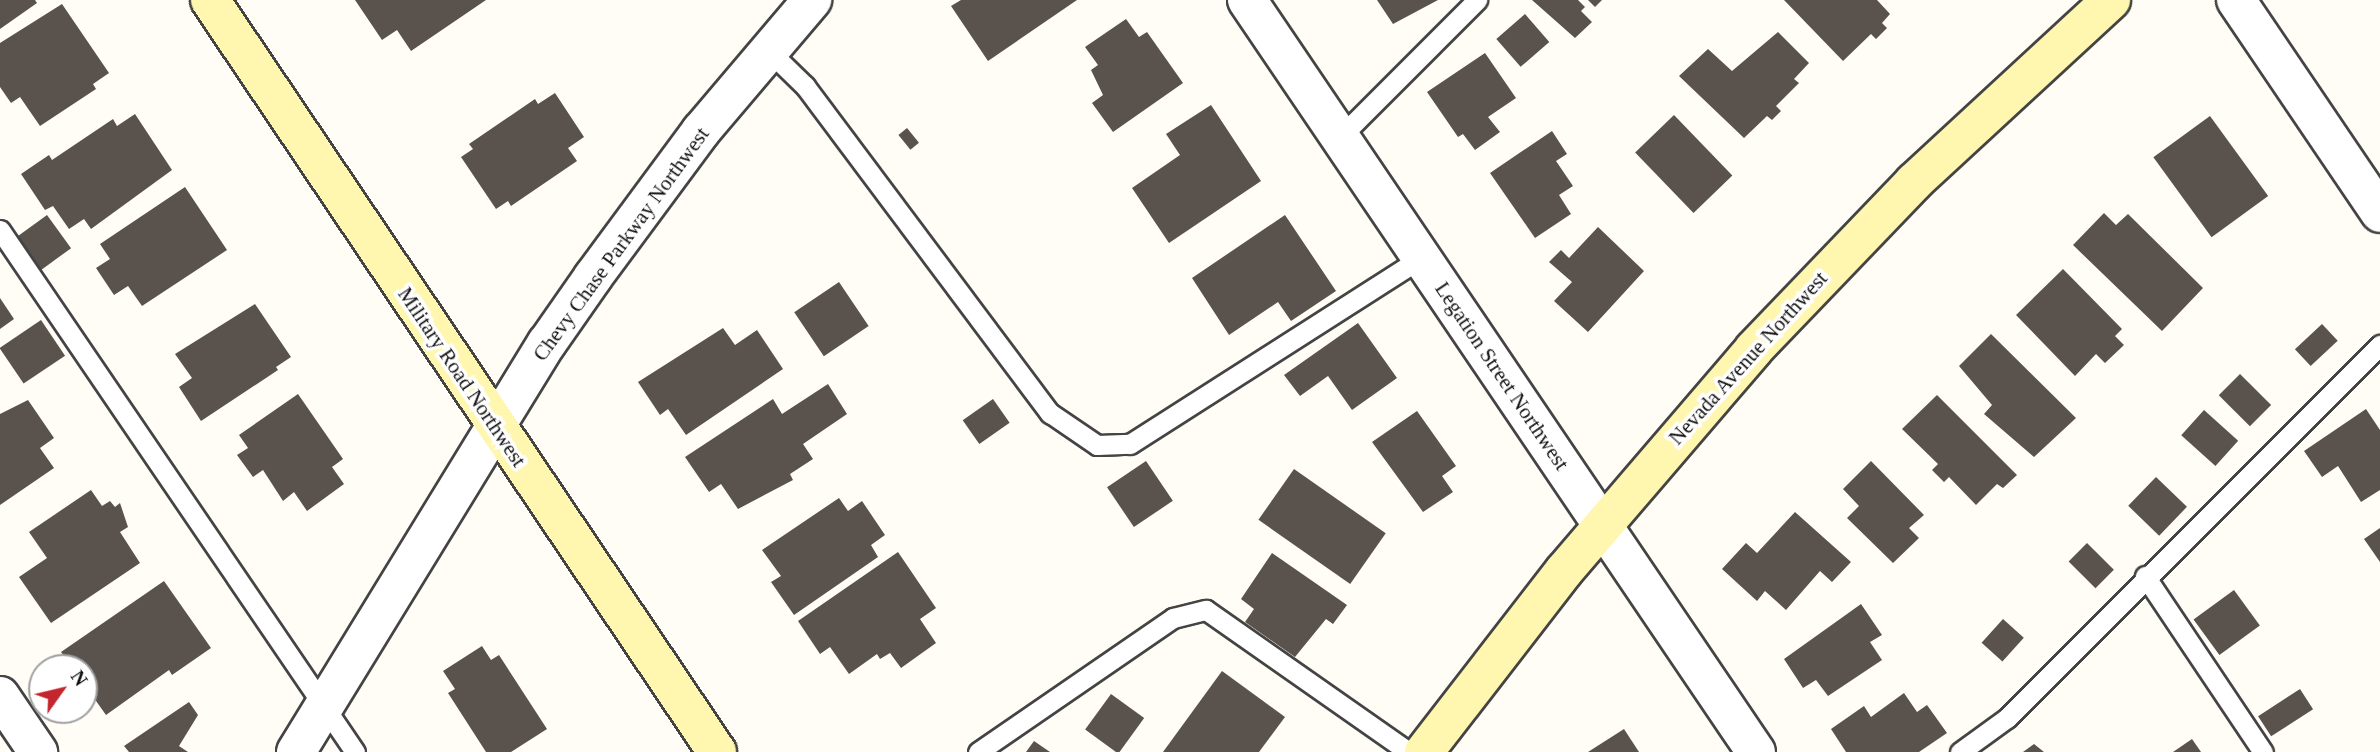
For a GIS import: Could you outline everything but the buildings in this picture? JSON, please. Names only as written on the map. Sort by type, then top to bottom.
[{"type":"street","name":"Military Road Northwest","points":[[210,0],[717,752]]},
{"type":"street","name":"Chevy Chase Parkway Northwest","points":[[296,752],[593,276],[693,141],[812,0]]},
{"type":"street","name":"Legation Street Northwest","points":[[1247,0],[1756,752]]},
{"type":"street","name":"Nevada Avenue Northwest","points":[[1424,752],[1603,524],[1745,358],[1860,236],[2111,0]]},
{"type":"street","points":[[2236,0],[2380,213]]},
{"type":"street","points":[[0,696],[38,752]]},
{"type":"lane","points":[[1340,137],[1477,0]]},
{"type":"lane","points":[[768,50],[805,86],[1050,413],[1097,445],[1130,444],[1422,257]]},
{"type":"lane","points":[[0,230],[355,752]]},
{"type":"lane","points":[[1960,752],[2007,718],[2145,576],[2380,345]]},
{"type":"lane","points":[[2145,576],[2263,752]]},
{"type":"lane","points":[[978,752],[1173,618],[1206,610],[1409,752]]}]
